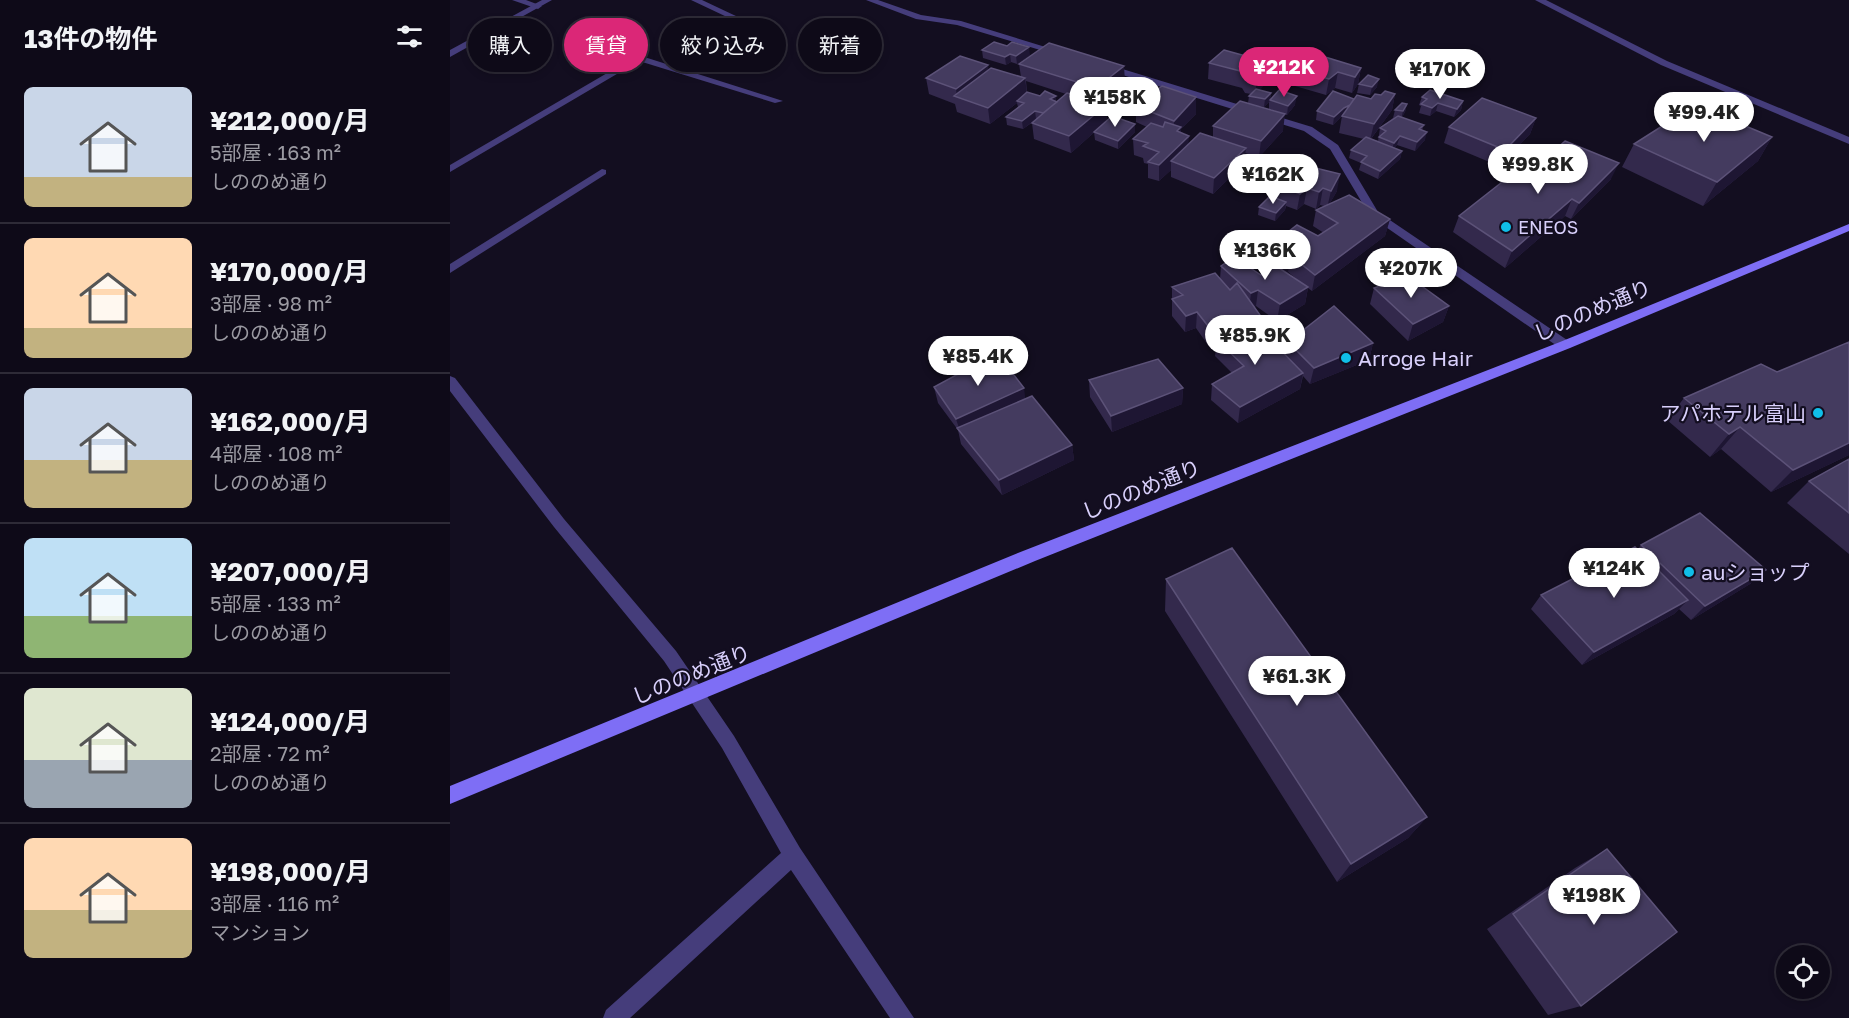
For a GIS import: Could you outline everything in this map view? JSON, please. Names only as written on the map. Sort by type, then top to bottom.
[{"type":"main road","name":"しののめ通り","points":[[450,795],[1029,556],[1565,345],[1849,228]]},
{"type":"street","points":[[516,0],[538,6]]},
{"type":"street","points":[[450,54],[548,0]]},
{"type":"street","points":[[695,0],[735,18]]},
{"type":"street","points":[[870,0],[919,17],[958,23],[1073,57]]},
{"type":"street","points":[[1539,0],[1664,63],[1849,141]]},
{"type":"street","points":[[450,169],[638,58],[778,101]]},
{"type":"street","points":[[1095,64],[1308,129],[1334,147],[1374,214],[1565,345]]},
{"type":"street","points":[[450,269],[602,172]]},
{"type":"street","points":[[450,381],[559,523],[670,656],[728,741],[793,855],[903,1018]]},
{"type":"street","points":[[614,1018],[793,855]]},
{"type":"building","points":[[994,42],[1007,46],[1012,42],[1029,47],[1016,56],[1010,54],[1005,57],[982,50]]},
{"type":"building","points":[[1049,43],[1124,66],[1096,88],[1019,64]]},
{"type":"building","points":[[1224,50],[1271,63],[1257,79],[1246,77],[1244,72],[1209,63]]},
{"type":"building","points":[[1249,50],[1277,58],[1281,53],[1303,59],[1291,70],[1243,55]]},
{"type":"building","points":[[1312,53],[1361,68],[1355,77],[1338,72],[1329,79],[1297,70]]},
{"type":"building","points":[[960,56],[988,65],[956,89],[926,78]]},
{"type":"building","points":[[991,68],[1025,78],[988,108],[954,96]]},
{"type":"building","points":[[1368,75],[1379,79],[1372,87],[1359,84]]},
{"type":"building","points":[[1162,86],[1196,97],[1174,121],[1136,106]]},
{"type":"building","points":[[1256,89],[1271,93],[1265,99],[1249,96]]},
{"type":"building","points":[[1279,90],[1297,96],[1288,106],[1270,100]]},
{"type":"building","points":[[1430,90],[1463,101],[1457,109],[1438,103],[1432,108],[1421,104],[1427,99],[1422,97]]},
{"type":"building","points":[[1045,91],[1056,96],[1050,99],[1057,102],[1043,113],[1035,111],[1022,121],[1006,117],[1024,103],[1017,101],[1027,92],[1040,96]]},
{"type":"building","points":[[1333,91],[1354,99],[1334,117],[1317,111]]},
{"type":"building","points":[[1385,91],[1395,94],[1374,124],[1342,116],[1357,95],[1371,99],[1375,94],[1381,95]]},
{"type":"building","points":[[1067,93],[1106,105],[1069,136],[1032,123]]},
{"type":"building","points":[[1482,98],[1536,118],[1505,150],[1449,127]]},
{"type":"building","points":[[1240,101],[1285,114],[1261,141],[1213,126]]},
{"type":"building","points":[[1402,103],[1407,104],[1403,111],[1395,110]]},
{"type":"building","points":[[1695,105],[1772,137],[1717,182],[1634,144]]},
{"type":"building","points":[[1112,116],[1135,124],[1118,141],[1094,132]]},
{"type":"building","points":[[1398,116],[1424,125],[1419,129],[1427,132],[1417,142],[1400,136],[1394,143],[1379,137],[1386,131],[1380,128]]},
{"type":"building","points":[[1165,122],[1181,127],[1177,131],[1189,136],[1159,165],[1148,162],[1159,152],[1143,146],[1148,143],[1133,139],[1151,123],[1163,127]]},
{"type":"building","points":[[1200,133],[1246,148],[1214,178],[1171,161]]},
{"type":"building","points":[[1366,137],[1402,151],[1380,171],[1361,162],[1367,156],[1351,150]]},
{"type":"building","points":[[1565,141],[1619,163],[1579,203],[1572,199],[1512,251],[1459,216],[1511,175],[1523,179]]},
{"type":"building","points":[[1295,163],[1340,174],[1331,191],[1323,188],[1319,192],[1307,188],[1300,194],[1275,184]]},
{"type":"building","points":[[1349,195],[1390,219],[1315,275],[1291,256],[1283,261],[1266,249],[1297,225],[1318,236],[1338,223],[1316,210]]},
{"type":"building","points":[[1270,196],[1286,202],[1276,213],[1259,207]]},
{"type":"building","points":[[1234,257],[1261,275],[1276,266],[1308,287],[1280,304],[1258,290],[1251,293],[1221,266]]},
{"type":"building","points":[[1215,273],[1230,290],[1237,283],[1260,315],[1212,331],[1197,312],[1186,316],[1172,299],[1183,295],[1172,287]]},
{"type":"building","points":[[1408,276],[1449,306],[1413,324],[1374,288]]},
{"type":"building","points":[[1334,306],[1373,343],[1314,368],[1288,342]]},
{"type":"building","points":[[1256,325],[1303,373],[1240,407],[1212,384],[1244,366],[1217,340]]},
{"type":"building","points":[[1849,342],[1849,443],[1793,470],[1740,427],[1729,434],[1684,398],[1761,364],[1777,372]]},
{"type":"building","points":[[997,353],[1024,388],[956,419],[934,387]]},
{"type":"building","points":[[1158,359],[1183,388],[1111,416],[1089,380]]},
{"type":"building","points":[[1032,396],[1072,445],[999,480],[957,428]]},
{"type":"building","points":[[1849,459],[1849,513],[1809,481]]},
{"type":"building","name":"auショップ","points":[[1700,513],[1766,570],[1705,606],[1641,545]]},
{"type":"building","points":[[1635,547],[1688,600],[1594,652],[1541,595]]},
{"type":"building","points":[[1232,548],[1427,817],[1351,864],[1166,579]]},
{"type":"building","points":[[1607,849],[1677,932],[1581,1006],[1513,914]]},
{"type":"place","name":"ENEOS","points":[[1506,227]]},
{"type":"place","name":"Arroge Hair","points":[[1346,358]]},
{"type":"place","name":"アパホテル富山","points":[[1818,413]]},
{"type":"place","name":"auショップ","points":[[1689,572]]}]
